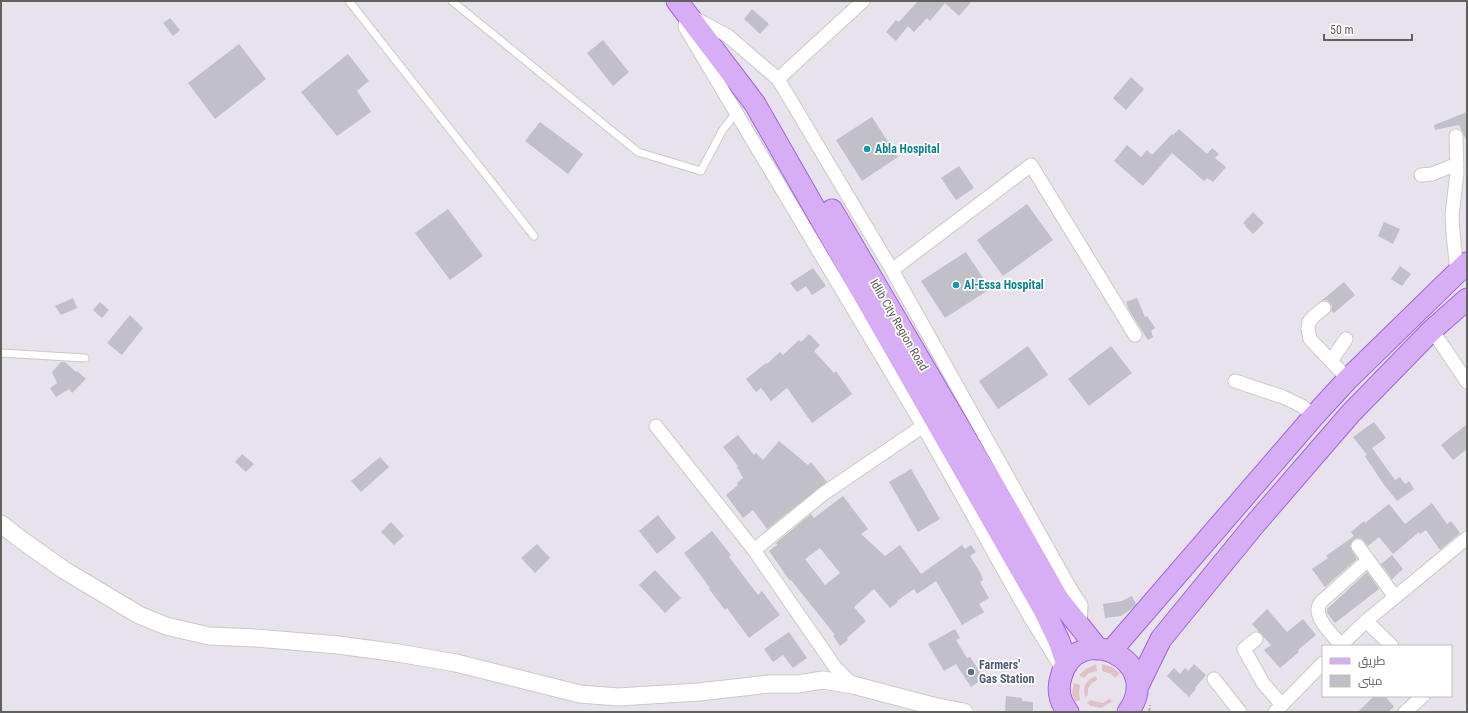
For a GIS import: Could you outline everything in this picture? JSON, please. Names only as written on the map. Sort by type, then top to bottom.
[{"type":"main road","name":"Idlib City Region Road","points":[[682,7],[759,85],[1003,502],[1058,599],[1080,625],[1105,650],[1123,658],[1128,663],[1135,675],[1134,703]]},
{"type":"main road","name":"Idlib City Region Road","points":[[682,7],[755,104],[1043,608],[1059,640],[1065,667]]},
{"type":"main road","points":[[1060,706],[1059,682],[1065,667],[1077,654],[1084,651],[1105,650],[1348,379],[1462,268]]},
{"type":"main road","points":[[1134,703],[1161,639],[1221,566],[1351,413],[1432,330],[1467,299]]},
{"type":"street","points":[[778,79],[864,1]]},
{"type":"street","points":[[682,7],[684,27],[923,426],[1030,617],[1065,667]]},
{"type":"street","points":[[682,7],[728,36],[778,79],[892,270],[1071,590],[1081,605],[1080,625]]},
{"type":"street","points":[[1456,136],[1461,166],[1452,215],[1453,233],[1462,268]]},
{"type":"street","points":[[892,270],[1031,165],[1135,335]]},
{"type":"street","points":[[1421,175],[1432,174],[1461,166]]},
{"type":"street","points":[[1324,308],[1309,322],[1308,329],[1310,339],[1348,379]]},
{"type":"street","points":[[1432,330],[1467,382]]},
{"type":"street","points":[[1331,361],[1346,339]]},
{"type":"street","points":[[1236,381],[1283,396],[1302,406],[1314,416]]},
{"type":"street","points":[[656,426],[754,550],[835,667],[853,685]]},
{"type":"street","points":[[754,550],[823,494],[923,426]]},
{"type":"street","points":[[1,524],[64,570],[138,615],[166,626],[210,636],[256,638],[338,645],[398,653],[456,663],[580,694],[618,697],[699,692],[770,684],[798,684],[823,680],[853,685],[933,706],[964,712]]},
{"type":"street","points":[[1368,560],[1318,606],[1318,616],[1340,645],[1366,621],[1467,538]]},
{"type":"street","points":[[1358,546],[1395,597]]},
{"type":"street","points":[[1366,621],[1391,645]]},
{"type":"street","points":[[1256,639],[1244,649],[1278,708],[1322,664]]},
{"type":"street","points":[[1214,679],[1240,712]]},
{"type":"street","points":[[1405,712],[1422,697]]},
{"type":"lane","points":[[350,1],[534,236]]},
{"type":"lane","points":[[452,1],[638,152],[702,171],[722,131],[736,113]]},
{"type":"lane","points":[[1,354],[85,358]]},
{"type":"shaded area","points":[[1096,664],[1097,671],[1089,673],[1084,678],[1079,675],[1086,669]]},
{"type":"shaded area","points":[[1102,664],[1112,667],[1120,673],[1115,678],[1111,674],[1102,671]]},
{"type":"shaded area","points":[[1096,676],[1097,680],[1092,683],[1088,690],[1088,695],[1085,697],[1084,690],[1087,682]]},
{"type":"shaded area","points":[[1074,683],[1080,685],[1080,700],[1075,702],[1072,693]]},
{"type":"shaded area","points":[[1109,699],[1113,701],[1101,708],[1091,706],[1087,703],[1090,700],[1103,703]]},
{"type":"building","points":[[918,1],[972,1],[959,16],[945,3],[930,21],[927,18],[914,32],[908,26],[896,41],[886,32],[896,20],[899,22]]},
{"type":"building","points":[[752,9],[769,24],[760,34],[744,19]]},
{"type":"building","points":[[170,18],[180,30],[173,36],[163,23]]},
{"type":"building","points":[[603,40],[629,72],[613,86],[587,53]]},
{"type":"building","points":[[239,44],[266,79],[215,119],[188,83]]},
{"type":"building","points":[[348,54],[369,81],[357,91],[371,112],[337,136],[301,92]]},
{"type":"building","points":[[1131,77],[1144,89],[1126,110],[1113,98]]},
{"type":"building","points":[[1467,112],[1467,142],[1459,125],[1435,130],[1434,125]]},
{"type":"building","name":"Abla Hospital","points":[[872,117],[898,157],[862,181],[836,140]]},
{"type":"building","points":[[540,122],[583,154],[568,174],[525,141]]},
{"type":"building","points":[[1179,129],[1207,154],[1212,148],[1219,154],[1215,158],[1226,167],[1213,182],[1207,178],[1204,181],[1172,153],[1143,186],[1114,161],[1127,145],[1141,157],[1147,150],[1153,154],[1172,134],[1173,135]]},
{"type":"building","points":[[959,166],[974,188],[956,200],[941,178]]},
{"type":"building","points":[[1027,204],[1053,240],[1003,276],[977,240]]},
{"type":"building","points":[[448,209],[483,256],[450,280],[415,233]]},
{"type":"building","points":[[1253,212],[1264,223],[1253,234],[1243,223]]},
{"type":"building","points":[[1384,222],[1400,229],[1393,244],[1378,236]]},
{"type":"building","name":"Al-Essa Hospital","points":[[966,252],[990,289],[945,318],[921,281]]},
{"type":"building","points":[[1400,266],[1411,274],[1402,286],[1391,279]]},
{"type":"building","points":[[813,268],[826,286],[812,295],[806,286],[797,292],[790,283]]},
{"type":"building","points":[[1344,282],[1355,295],[1334,313],[1331,311],[1332,306],[1327,300],[1321,301]]},
{"type":"building","points":[[73,298],[77,308],[61,315],[55,306]]},
{"type":"building","points":[[1137,298],[1145,317],[1147,316],[1155,328],[1151,331],[1153,337],[1148,340],[1129,310],[1126,302]]},
{"type":"building","points":[[100,302],[109,310],[102,318],[93,310]]},
{"type":"building","points":[[130,315],[143,328],[122,355],[107,343]]},
{"type":"building","points":[[809,334],[820,345],[814,351],[834,373],[836,371],[852,394],[812,423],[787,388],[771,401],[761,388],[756,392],[746,379],[766,363],[767,364],[780,352],[783,355],[799,340],[801,342]]},
{"type":"building","points":[[1028,346],[1048,375],[998,409],[979,381]]},
{"type":"building","points":[[1111,346],[1132,373],[1089,406],[1068,379]]},
{"type":"building","points":[[61,362],[65,362],[86,379],[72,393],[69,389],[56,397],[50,388],[57,383],[52,372]]},
{"type":"building","points":[[1374,422],[1386,438],[1372,448],[1395,480],[1400,477],[1405,484],[1409,481],[1414,489],[1397,501],[1382,482],[1365,456],[1367,455],[1353,437]]},
{"type":"building","points":[[1467,424],[1467,449],[1453,460],[1441,445]]},
{"type":"building","points":[[738,435],[754,455],[756,453],[763,460],[779,441],[808,465],[811,462],[827,482],[767,529],[753,510],[743,518],[726,495],[738,485],[737,483],[743,478],[737,467],[738,466],[723,447]]},
{"type":"building","points":[[242,454],[254,464],[246,472],[235,462]]},
{"type":"building","points":[[380,457],[389,467],[361,492],[351,481]]},
{"type":"building","points":[[911,469],[940,519],[918,532],[889,482]]},
{"type":"building","points":[[843,496],[868,529],[861,534],[885,556],[900,545],[921,574],[962,545],[965,549],[971,545],[976,552],[970,556],[981,574],[983,580],[980,582],[989,598],[979,604],[984,612],[962,625],[936,581],[917,594],[914,589],[890,608],[874,589],[854,607],[866,621],[847,638],[848,640],[840,646],[833,636],[835,635],[791,580],[790,581],[769,551],[777,545],[776,543],[811,514],[814,518]],"holes":[[[820,548],[840,573],[825,585],[805,559]]]},
{"type":"building","points":[[1432,503],[1447,524],[1451,521],[1460,533],[1440,550],[1426,530],[1420,534],[1419,532],[1393,554],[1379,537],[1368,546],[1362,539],[1357,538],[1353,540],[1350,546],[1357,559],[1325,587],[1312,569],[1328,558],[1326,556],[1354,536],[1351,532],[1364,521],[1365,523],[1389,504],[1405,524]]},
{"type":"building","points":[[658,515],[676,538],[657,554],[639,531]]},
{"type":"building","points":[[391,522],[404,536],[394,545],[381,532]]},
{"type":"building","points":[[712,531],[731,555],[729,557],[758,595],[762,591],[780,615],[749,638],[727,608],[725,610],[684,553]]},
{"type":"building","points":[[537,544],[550,558],[535,573],[521,558]]},
{"type":"building","points":[[1392,555],[1403,569],[1392,579],[1381,564]]},
{"type":"building","points":[[655,570],[681,598],[665,613],[639,585]]},
{"type":"building","points":[[1367,572],[1379,589],[1335,623],[1327,613],[1327,609]]},
{"type":"building","points":[[1132,596],[1136,604],[1130,610],[1121,616],[1105,618],[1103,604],[1122,601]]},
{"type":"building","points":[[1267,609],[1287,632],[1303,619],[1316,635],[1280,668],[1264,650],[1271,645],[1252,624]]},
{"type":"building","points":[[955,629],[960,638],[956,640],[967,658],[970,657],[984,678],[971,687],[956,664],[944,671],[928,644]]},
{"type":"building","points":[[789,632],[807,658],[793,668],[783,655],[773,662],[764,649]]},
{"type":"building","points":[[1194,664],[1206,675],[1189,697],[1167,676],[1174,668],[1180,674],[1185,668],[1188,671]]},
{"type":"building","points":[[1006,696],[1022,698],[1022,701],[1033,702],[1033,712],[1005,711]]},
{"type":"building","points":[[1373,697],[1386,697],[1394,707],[1388,712],[1358,712]]},
{"type":"place","name":"Abla Hospital","points":[[867,149]]},
{"type":"place","name":"Al-Essa Hospital","points":[[956,285]]},
{"type":"place","name":"Farmers' Gas Station","points":[[971,672]]}]
